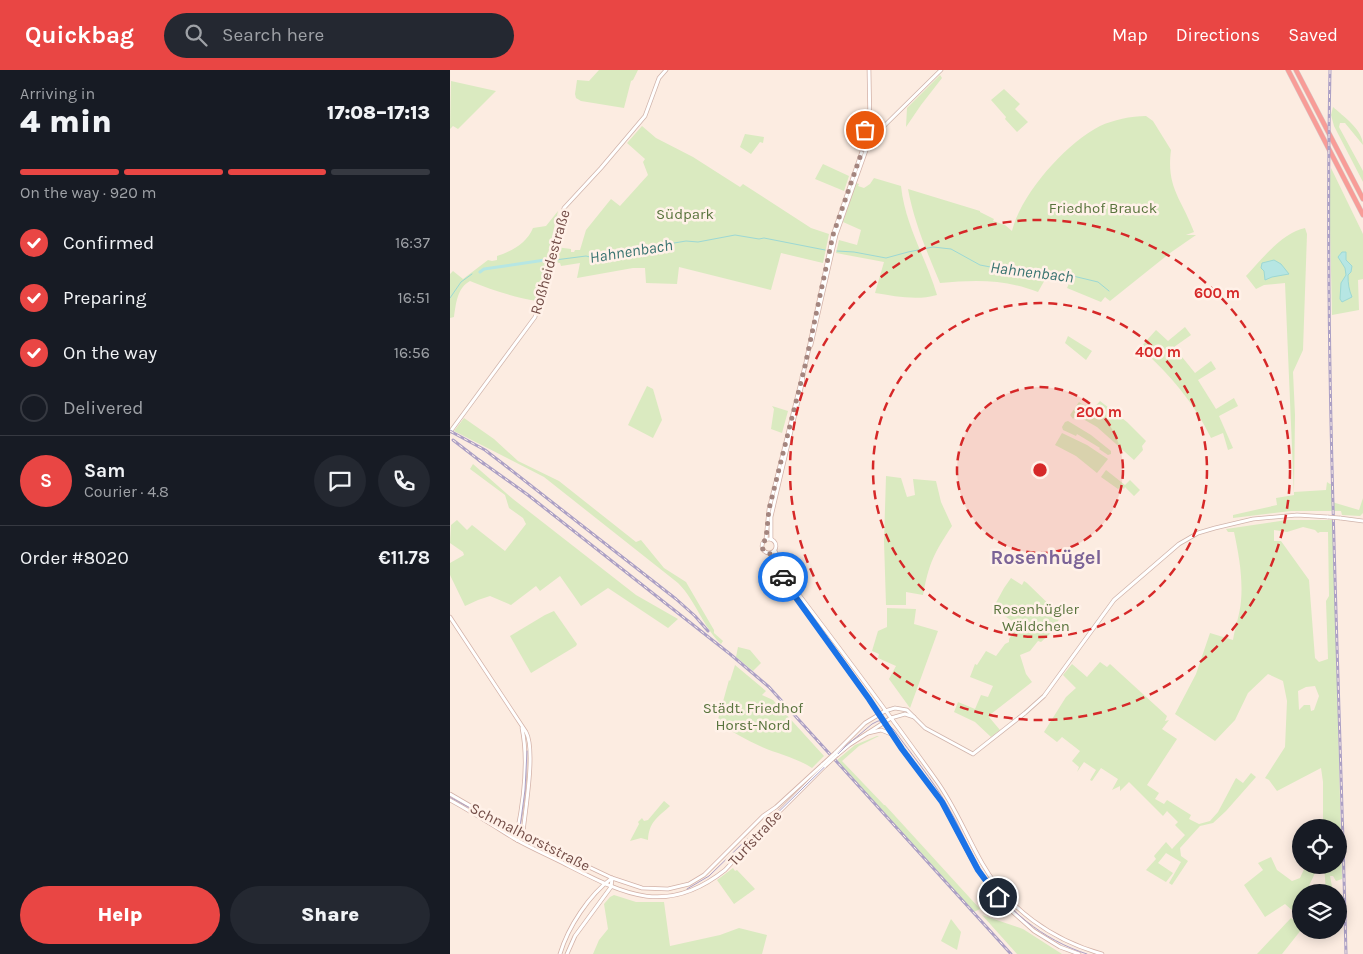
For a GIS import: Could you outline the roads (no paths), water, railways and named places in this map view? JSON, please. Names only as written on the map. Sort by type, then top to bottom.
[{"type":"highway","points":[[1288,70],[1363,215]]},
{"type":"highway","points":[[1296,70],[1363,199]]},
{"type":"main road","name":"Roßheidestraße","points":[[450,432],[536,317],[564,208],[645,116],[659,78],[666,70]]},
{"type":"main road","points":[[869,70],[870,126]]},
{"type":"main road","points":[[869,137],[875,136],[876,131],[885,125],[941,70]]},
{"type":"main road","points":[[870,126],[876,131]]},
{"type":"main road","points":[[769,539],[769,509],[809,348],[833,235],[869,137],[865,130],[870,126]]},
{"type":"main road","points":[[891,718],[905,714],[915,719],[932,733],[973,754],[1025,713],[1049,690],[1114,600],[1124,590],[1169,551],[1198,533],[1220,526],[1260,518],[1297,515],[1363,521]]},
{"type":"main road","points":[[769,539],[776,544],[775,551],[790,582],[892,734],[942,802],[978,870],[998,897],[1034,931],[1060,947],[1079,954]]},
{"type":"main road","points":[[769,539],[762,544],[762,548],[765,552],[775,551]]},
{"type":"main road","points":[[770,553],[794,595],[891,718],[944,791],[982,864],[1006,896],[1030,918],[1052,934],[1081,948],[1102,954]]},
{"type":"main road","points":[[450,617],[528,735],[530,766],[522,835],[517,840]]},
{"type":"main road","points":[[885,711],[902,708],[912,713],[915,719]]},
{"type":"main road","name":"Turfstraße","points":[[604,884],[632,895],[662,897],[683,893],[705,884],[724,870],[860,728],[885,711]]},
{"type":"main road","name":"Turfstraße","points":[[836,754],[891,718]]},
{"type":"main road","points":[[517,840],[524,788],[524,746],[521,725]]},
{"type":"main road","points":[[868,733],[881,730],[892,734]]},
{"type":"main road","name":"Turfstraße","points":[[612,878],[638,887],[658,889],[689,884],[713,867],[759,820],[804,785]]},
{"type":"main road","name":"Schmalhorststraße","points":[[450,794],[517,833],[612,878]]},
{"type":"main road","name":"Schmalhorststraße","points":[[450,800],[517,840],[604,884]]},
{"type":"main road","points":[[760,824],[770,811]]},
{"type":"main road","points":[[506,827],[516,824],[521,812]]},
{"type":"main road","points":[[567,954],[570,944],[578,931],[611,887],[612,878]]},
{"type":"main road","points":[[560,954],[566,936],[575,921],[604,884],[612,878]]},
{"type":"water","points":[[1342,252],[1346,252],[1346,260],[1352,266],[1351,272],[1348,275],[1352,297],[1342,302],[1340,299],[1341,283],[1346,275],[1345,268],[1338,257]]},
{"type":"water","points":[[1274,260],[1281,264],[1289,274],[1265,280],[1264,271],[1261,268],[1262,263]]},
{"type":"waterway","name":"Hahnenbach","points":[[555,260],[586,256],[599,258],[611,252],[624,253],[686,241],[698,242],[735,235],[759,239],[764,238],[825,250]]},
{"type":"waterway","name":"Hahnenbach","points":[[837,251],[886,258],[933,247],[951,249],[980,265],[1006,270],[1073,276],[1098,282],[1109,291]]},
{"type":"waterway","name":"Hahnenbach","points":[[480,272],[484,269],[545,260]]},
{"type":"waterway","name":"Hahnenbach","points":[[450,298],[461,282],[472,274]]},
{"type":"tram line","points":[[761,829],[846,746],[872,724],[884,721],[894,730],[935,786],[952,813],[981,870],[1001,898],[1040,932],[1087,954]]},
{"type":"tram line","points":[[527,751],[525,790],[520,827],[522,836],[530,843]]},
{"type":"tram line","points":[[450,797],[524,838]]},
{"type":"tram line","points":[[687,889],[709,876],[747,839]]},
{"type":"railway","points":[[1330,70],[1329,291],[1331,402],[1346,954]]},
{"type":"railway","points":[[450,431],[485,450],[502,463],[676,599],[708,631]]},
{"type":"railway","points":[[453,440],[484,464]]},
{"type":"railway","points":[[479,460],[528,495],[730,654],[769,687],[1011,954]]},
{"type":"district","name":"Rosenhügel","points":[[1046,557]]},
{"type":"park label","name":"Friedhof Brauck","points":[[1103,208]]},
{"type":"park label","name":"Südpark","points":[[685,214]]},
{"type":"park label","name":"Rosenhügler Wäldchen","points":[[1036,618]]},
{"type":"park label","name":"Städt. Friedhof Horst-Nord","points":[[753,716]]}]
